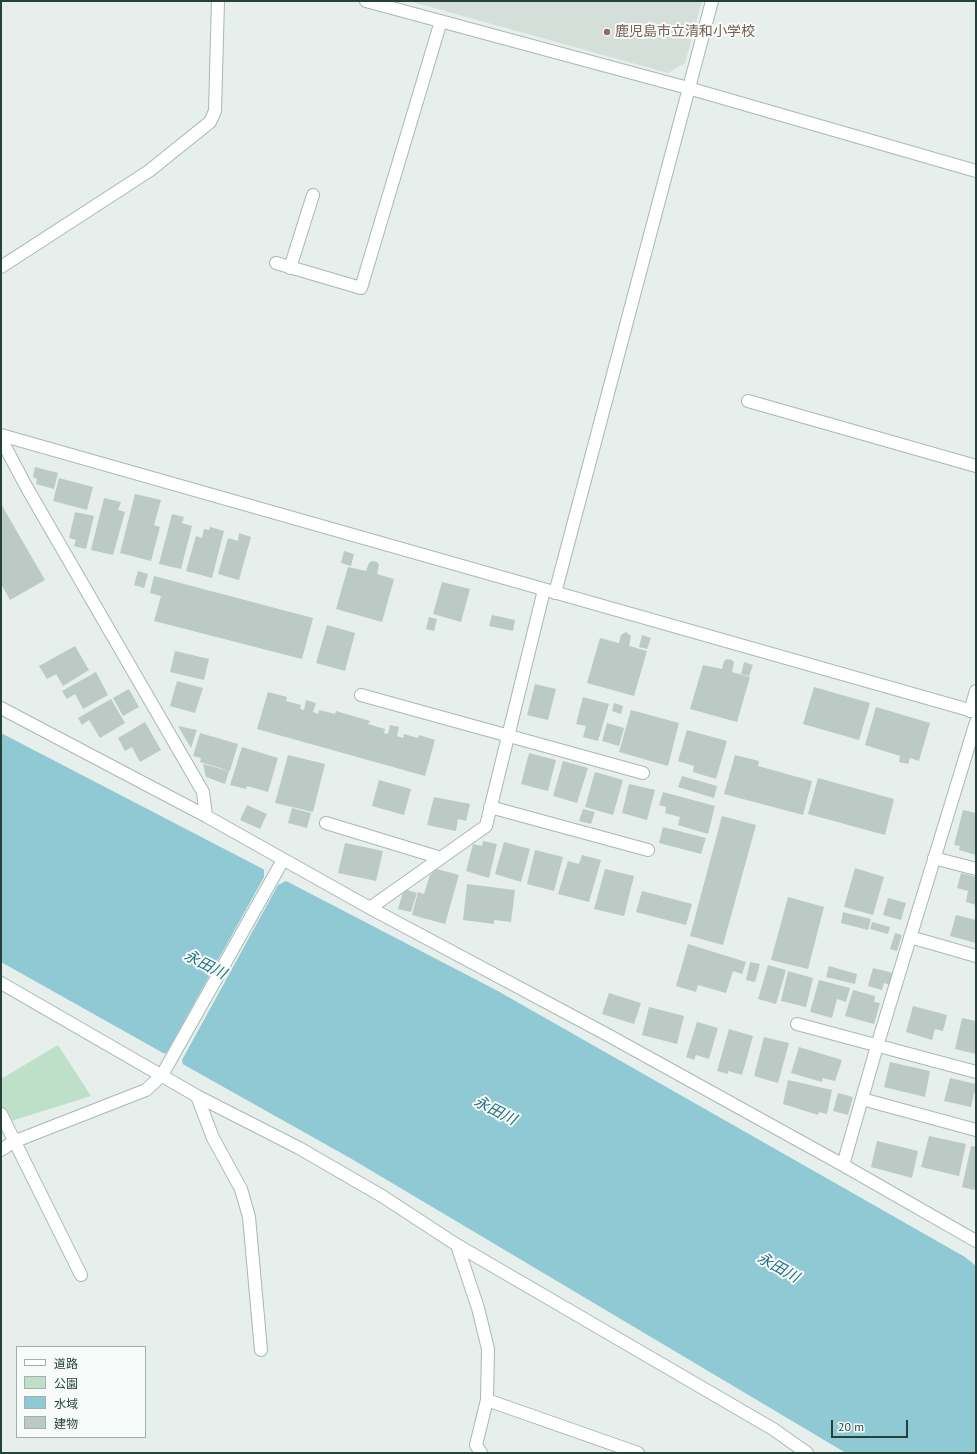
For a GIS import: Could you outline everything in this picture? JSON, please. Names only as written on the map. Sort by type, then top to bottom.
[{"type":"street","points":[[1,267],[149,171],[210,122],[215,107],[218,1]]},
{"type":"street","points":[[366,1],[688,88],[976,171]]},
{"type":"street","points":[[370,908],[486,826],[508,736],[712,1]]},
{"type":"street","points":[[276,264],[361,288],[441,22]]},
{"type":"street","points":[[290,268],[313,195]]},
{"type":"street","points":[[748,401],[976,466]]},
{"type":"street","points":[[1,435],[549,592],[973,711],[976,691]]},
{"type":"street","points":[[1,439],[27,488],[203,792],[206,816]]},
{"type":"street","points":[[361,695],[643,773]]},
{"type":"street","points":[[1,708],[206,816],[282,863],[370,908],[606,1034],[843,1165],[976,1241]]},
{"type":"street","points":[[843,1165],[877,1046],[976,722]]},
{"type":"street","points":[[490,807],[648,850]]},
{"type":"street","points":[[326,822],[441,858]]},
{"type":"street","points":[[934,858],[976,869]]},
{"type":"street","points":[[1,1150],[13,1142],[146,1090],[164,1071],[282,863]]},
{"type":"street","points":[[910,937],[976,956]]},
{"type":"street","points":[[1,983],[164,1071],[196,1096],[299,1148],[382,1196],[457,1245],[773,1429],[807,1453]]},
{"type":"street","points":[[797,1024],[976,1072]]},
{"type":"street","points":[[196,1096],[213,1138],[241,1189],[249,1217],[261,1350]]},
{"type":"street","points":[[862,1099],[976,1130]]},
{"type":"street","points":[[1,1114],[13,1142],[81,1276]]},
{"type":"street","points":[[457,1245],[478,1308],[488,1349],[487,1400],[475,1450]]},
{"type":"street","points":[[487,1400],[638,1453]]},
{"type":"shaded area","name":"鹿児島市立清和小学校","points":[[409,1],[702,1],[685,63],[668,73]]},
{"type":"green space","points":[[58,1045],[91,1096],[8,1122],[1,1104],[1,1079]]},
{"type":"water","name":"永田川","points":[[1,733],[496,990],[965,1257],[976,1266],[976,1453],[846,1453],[350,1158],[1,962]]},
{"type":"pier","points":[[264,868],[288,880],[278,885],[182,1060],[183,1066],[163,1055],[167,1052],[264,877]]},
{"type":"building","points":[[35,467],[58,473],[54,489],[36,484],[37,479],[33,477]]},
{"type":"building","points":[[59,478],[93,487],[87,510],[53,501]]},
{"type":"building","points":[[135,494],[161,500],[154,525],[160,527],[151,561],[120,553]]},
{"type":"building","points":[[104,498],[121,502],[118,510],[125,512],[113,555],[91,550]]},
{"type":"building","points":[[1,504],[45,580],[10,600],[1,584]]},
{"type":"building","points":[[75,512],[94,516],[86,549],[74,546],[76,540],[69,538]]},
{"type":"building","points":[[172,514],[184,517],[182,523],[192,526],[181,569],[159,564]]},
{"type":"building","points":[[210,527],[224,531],[212,578],[186,571],[196,536],[202,538],[204,529],[209,530]]},
{"type":"building","points":[[239,533],[251,537],[239,580],[218,574],[228,538],[238,541]]},
{"type":"building","points":[[344,551],[354,554],[351,566],[341,563]]},
{"type":"building","points":[[372,561],[377,562],[379,565],[377,574],[394,579],[382,622],[336,609],[348,567],[366,571],[369,563]]},
{"type":"building","points":[[138,571],[148,574],[144,588],[134,585]]},
{"type":"building","points":[[154,576],[313,618],[302,659],[154,621],[161,596],[150,593]]},
{"type":"building","points":[[442,582],[470,589],[461,622],[433,614]]},
{"type":"building","points":[[492,615],[515,620],[513,631],[489,626]]},
{"type":"building","points":[[429,617],[437,619],[434,631],[426,629]]},
{"type":"building","points":[[327,625],[355,633],[345,671],[316,663]]},
{"type":"building","points":[[626,632],[631,636],[629,646],[647,651],[634,696],[587,683],[600,638],[619,643],[621,635]]},
{"type":"building","points":[[642,635],[651,638],[647,649],[639,647]]},
{"type":"building","points":[[75,646],[89,670],[63,686],[56,674],[47,679],[39,666]]},
{"type":"building","points":[[175,651],[209,659],[204,680],[170,672]]},
{"type":"building","points":[[727,659],[732,660],[734,663],[732,672],[750,677],[737,722],[690,709],[703,665],[722,669],[724,661]]},
{"type":"building","points":[[744,662],[753,665],[749,676],[741,674]]},
{"type":"building","points":[[96,672],[108,695],[83,709],[75,694],[67,699],[62,691]]},
{"type":"building","points":[[177,681],[203,688],[195,713],[170,706]]},
{"type":"building","points":[[535,684],[556,689],[548,720],[527,715]]},
{"type":"building","points":[[814,687],[870,703],[859,740],[803,724]]},
{"type":"building","points":[[129,689],[139,707],[123,716],[113,698]]},
{"type":"building","points":[[268,692],[287,697],[286,701],[301,705],[300,709],[304,710],[306,700],[316,703],[313,712],[318,714],[319,710],[335,714],[336,711],[370,721],[368,724],[385,729],[384,733],[388,734],[390,725],[399,727],[397,736],[403,738],[404,734],[418,738],[419,735],[435,740],[425,776],[257,729]]},
{"type":"building","points":[[583,697],[609,704],[598,741],[583,737],[586,726],[576,724]]},
{"type":"building","points":[[111,699],[125,723],[100,738],[89,720],[82,725],[78,718]]},
{"type":"building","points":[[614,703],[623,706],[621,714],[612,711]]},
{"type":"building","points":[[876,707],[930,723],[919,761],[910,758],[908,764],[899,762],[900,756],[865,745]]},
{"type":"building","points":[[631,710],[679,723],[668,766],[619,752]]},
{"type":"building","points":[[145,722],[161,750],[140,762],[132,747],[125,751],[118,738]]},
{"type":"building","points":[[607,723],[624,728],[619,746],[602,741]]},
{"type":"building","points":[[178,726],[197,730],[191,748]]},
{"type":"building","points":[[687,730],[727,741],[716,779],[693,772],[694,766],[678,761]]},
{"type":"building","points":[[200,733],[238,744],[230,771],[200,762],[201,758],[193,756]]},
{"type":"building","points":[[242,747],[278,758],[268,792],[247,786],[246,789],[230,785]]},
{"type":"building","points":[[529,753],[556,760],[548,791],[521,784]]},
{"type":"building","points":[[288,755],[325,764],[313,812],[275,803]]},
{"type":"building","points":[[735,755],[759,761],[758,766],[812,781],[803,815],[724,794]]},
{"type":"building","points":[[563,761],[588,768],[577,803],[553,796]]},
{"type":"building","points":[[203,764],[229,771],[225,784],[206,777]]},
{"type":"building","points":[[595,772],[623,780],[613,815],[585,807]]},
{"type":"building","points":[[682,776],[717,786],[714,798],[678,787]]},
{"type":"building","points":[[818,778],[894,799],[885,835],[808,814]]},
{"type":"building","points":[[379,780],[411,789],[404,815],[372,806]]},
{"type":"building","points":[[629,784],[655,790],[647,820],[622,813]]},
{"type":"building","points":[[663,792],[715,806],[708,834],[678,825],[680,817],[665,813],[666,807],[659,805]]},
{"type":"building","points":[[434,797],[470,804],[466,821],[458,819],[456,831],[427,825]]},
{"type":"building","points":[[247,805],[267,814],[260,829],[240,820]]},
{"type":"building","points":[[292,808],[311,813],[307,828],[288,823]]},
{"type":"building","points":[[583,809],[595,812],[591,824],[579,821]]},
{"type":"building","points":[[963,810],[976,813],[976,855],[959,850],[960,846],[954,845]]},
{"type":"building","points":[[722,816],[756,825],[723,945],[690,936]]},
{"type":"building","points":[[663,827],[706,838],[701,854],[659,843]]},
{"type":"building","points":[[483,841],[497,844],[489,878],[466,871],[473,844],[482,846]]},
{"type":"building","points":[[504,842],[530,849],[521,882],[495,874]]},
{"type":"building","points":[[345,843],[383,851],[376,881],[338,873]]},
{"type":"building","points":[[535,850],[563,857],[554,891],[527,884]]},
{"type":"building","points":[[582,855],[601,860],[589,902],[558,894],[568,861],[579,864]]},
{"type":"building","points":[[855,868],[884,877],[873,915],[844,907]]},
{"type":"building","points":[[437,869],[459,875],[445,924],[412,915],[418,892],[424,894],[430,875]]},
{"type":"building","points":[[605,869],[634,876],[624,916],[594,909]]},
{"type":"building","points":[[961,873],[976,877],[976,905],[966,902],[968,891],[957,888]]},
{"type":"building","points":[[467,884],[515,890],[511,922],[494,920],[494,924],[463,920]]},
{"type":"building","points":[[404,889],[417,893],[411,912],[398,909]]},
{"type":"building","points":[[642,891],[692,904],[686,925],[636,912]]},
{"type":"building","points":[[788,897],[824,907],[808,969],[771,960]]},
{"type":"building","points":[[888,898],[906,903],[901,920],[883,915]]},
{"type":"building","points":[[843,912],[871,919],[868,930],[841,923]]},
{"type":"building","points":[[956,915],[976,920],[976,943],[950,936]]},
{"type":"building","points":[[872,922],[890,927],[888,934],[870,929]]},
{"type":"building","points":[[895,933],[902,935],[897,951],[890,949]]},
{"type":"building","points":[[688,944],[746,962],[742,974],[733,971],[726,993],[698,985],[696,992],[676,986]]},
{"type":"building","points":[[750,962],[760,964],[755,982],[746,980]]},
{"type":"building","points":[[768,965],[786,970],[776,1004],[758,999]]},
{"type":"building","points":[[829,966],[857,974],[855,984],[826,977]]},
{"type":"building","points":[[873,968],[893,973],[890,985],[884,983],[882,990],[868,986]]},
{"type":"building","points":[[788,971],[813,978],[806,1007],[781,1001]]},
{"type":"building","points":[[819,980],[850,988],[846,1002],[837,999],[832,1018],[810,1012]]},
{"type":"building","points":[[853,990],[875,996],[874,1002],[880,1003],[874,1024],[845,1016]]},
{"type":"building","points":[[609,993],[641,1003],[634,1024],[602,1014]]},
{"type":"building","points":[[913,1006],[947,1015],[943,1031],[935,1029],[932,1040],[906,1032]]},
{"type":"building","points":[[649,1007],[684,1016],[677,1044],[642,1035]]},
{"type":"building","points":[[962,1018],[976,1021],[976,1054],[955,1049]]},
{"type":"building","points":[[697,1022],[718,1028],[709,1059],[696,1055],[694,1060],[686,1057]]},
{"type":"building","points":[[729,1029],[753,1036],[742,1075],[728,1071],[728,1074],[717,1071]]},
{"type":"building","points":[[764,1037],[789,1043],[778,1083],[754,1076]]},
{"type":"building","points":[[799,1047],[842,1060],[835,1081],[823,1078],[822,1082],[791,1073]]},
{"type":"building","points":[[890,1062],[930,1071],[925,1097],[884,1087]]},
{"type":"building","points":[[950,1078],[976,1084],[976,1093],[974,1093],[971,1107],[944,1101]]},
{"type":"building","points":[[788,1080],[832,1090],[827,1114],[819,1112],[818,1115],[783,1104]]},
{"type":"building","points":[[838,1093],[853,1097],[848,1115],[833,1111]]},
{"type":"building","points":[[929,1136],[966,1144],[959,1176],[921,1167]]},
{"type":"building","points":[[877,1141],[918,1151],[912,1178],[871,1167]]},
{"type":"building","points":[[971,1146],[976,1147],[976,1186],[974,1190],[962,1187]]},
{"type":"place","name":"鹿児島市立清和小学校","points":[[607,32]]}]
